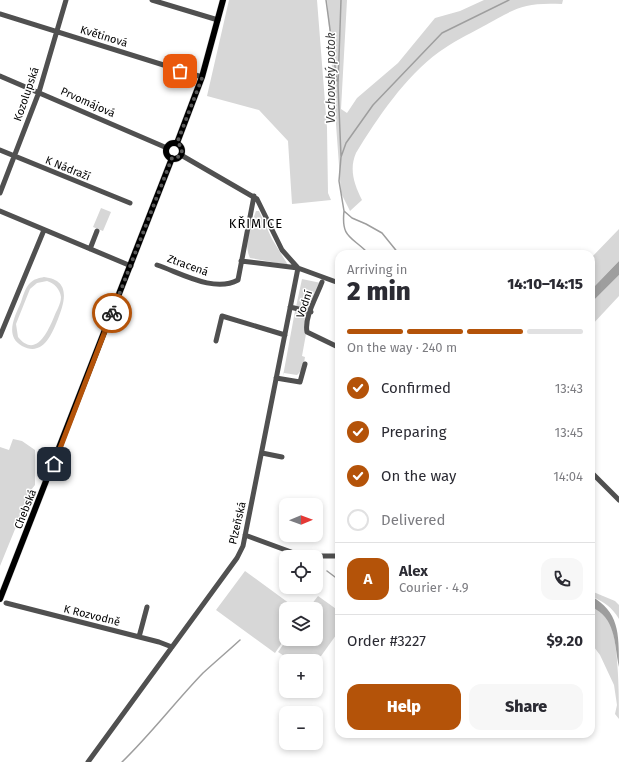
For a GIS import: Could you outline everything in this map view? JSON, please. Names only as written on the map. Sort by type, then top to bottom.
[{"type":"main road","points":[[177,143],[202,78],[223,0]]},
{"type":"main road","points":[[177,143],[182,148],[181,155],[177,158],[172,158],[167,153],[167,148],[170,144],[177,143]]},
{"type":"main road","name":"Chebská","points":[[0,599],[172,158]]},
{"type":"street","name":"Kozolupská","points":[[0,193],[39,92],[66,0]]},
{"type":"street","points":[[152,0],[218,20]]},
{"type":"street","name":"Květinová","points":[[0,14],[202,78]]},
{"type":"street","name":"Prvomájová","points":[[0,76],[167,148]]},
{"type":"street","name":"K Nádraží","points":[[0,150],[130,203]]},
{"type":"street","points":[[181,155],[252,195],[261,205],[282,250],[298,268]]},
{"type":"street","points":[[252,195],[241,260],[298,268],[335,282]]},
{"type":"street","points":[[0,211],[131,266]]},
{"type":"street","points":[[0,336],[44,230]]},
{"type":"street","points":[[90,249],[97,231]]},
{"type":"street","name":"Ztracená","points":[[157,265],[211,284],[233,283],[238,280],[241,260]]},
{"type":"street","name":"Plzeňská","points":[[88,762],[237,558],[245,535],[298,268]]},
{"type":"street","name":"Vodní","points":[[322,282],[306,328],[307,332],[335,346]]},
{"type":"street","points":[[290,307],[311,312]]},
{"type":"street","points":[[216,341],[222,316],[285,335]]},
{"type":"street","points":[[276,378],[300,382],[305,364]]},
{"type":"street","points":[[262,453],[282,457]]},
{"type":"street","points":[[595,476],[619,500]]},
{"type":"street","points":[[245,535],[302,556],[335,556]]},
{"type":"street","name":"K Rozvodně","points":[[6,603],[159,642],[172,648]]},
{"type":"street","points":[[139,637],[147,607]]},
{"type":"shaded area","points":[[229,0],[317,0],[327,128],[328,193],[331,200],[292,204],[288,141],[259,110],[207,96]]},
{"type":"shaded area","points":[[327,0],[347,0],[341,109],[347,113],[357,98],[398,63],[435,18],[460,11],[484,0],[563,0],[562,4],[537,4],[511,11],[439,52],[415,73],[393,98],[356,153],[353,165],[353,176],[362,200],[350,211],[341,193]]},
{"type":"shaded area","points":[[101,208],[111,212],[103,231],[93,227]]},
{"type":"shaded area","points":[[256,211],[259,211],[272,239],[288,265],[250,258],[247,246],[250,229]]},
{"type":"shaded area","points":[[619,229],[619,261],[595,286],[595,254]]},
{"type":"shaded area","points":[[619,261],[619,275],[595,299],[595,286]]},
{"type":"shaded area","points":[[619,275],[619,296],[595,322],[595,299]]},
{"type":"shaded area","points":[[44,277],[59,282],[64,292],[63,305],[50,337],[36,349],[29,349],[22,346],[13,337],[12,326],[27,287],[33,281]],"holes":[[[47,281],[59,291],[61,297],[59,305],[45,335],[36,344],[30,345],[24,343],[18,337],[16,324],[30,289],[37,283]]]},
{"type":"shaded area","points":[[302,279],[321,283],[309,309],[296,307]]},
{"type":"shaded area","points":[[295,311],[307,314],[306,334],[302,356],[305,357],[303,369],[297,375],[284,373],[283,376]]},
{"type":"shaded area","points":[[13,439],[22,441],[35,450],[35,485],[31,490],[0,566],[0,447],[9,450]]},
{"type":"shaded area","points":[[245,571],[287,602],[279,602],[280,646],[275,653],[216,610]]},
{"type":"shaded area","points":[[595,593],[615,601],[619,605],[619,619],[614,611],[595,598]]},
{"type":"shaded area","points":[[318,596],[335,608],[335,637],[322,654],[281,654],[278,652],[282,646],[323,646],[323,602],[313,602]]},
{"type":"shaded area","points":[[595,599],[607,609],[616,624],[619,643],[619,667],[615,640],[610,624],[599,611],[595,609]]},
{"type":"shaded area","points":[[595,608],[602,611],[607,616],[614,636],[618,666],[619,719],[615,714],[617,705],[614,685],[600,655],[595,648]]},
{"type":"waterway","points":[[326,0],[337,81]]},
{"type":"waterway","name":"Vochovský potok","points":[[341,0],[338,85],[341,156]]},
{"type":"waterway","points":[[396,250],[382,233],[352,218],[344,211],[339,181],[341,157],[346,143],[373,105],[442,33],[509,0]]},
{"type":"waterway","points":[[344,211],[344,227],[346,232],[365,250]]},
{"type":"waterway","points":[[327,571],[335,577]]},
{"type":"waterway","points":[[122,762],[203,673],[240,640]]},
{"type":"way so far","points":[[112,313],[172,158],[174,159],[179,157],[182,153],[181,146],[177,143],[191,110],[202,78],[180,71]]},
{"type":"district","name":"KŘIMICE","points":[[256,223]]},
{"type":"route","points":[[54,464],[112,313]]}]
